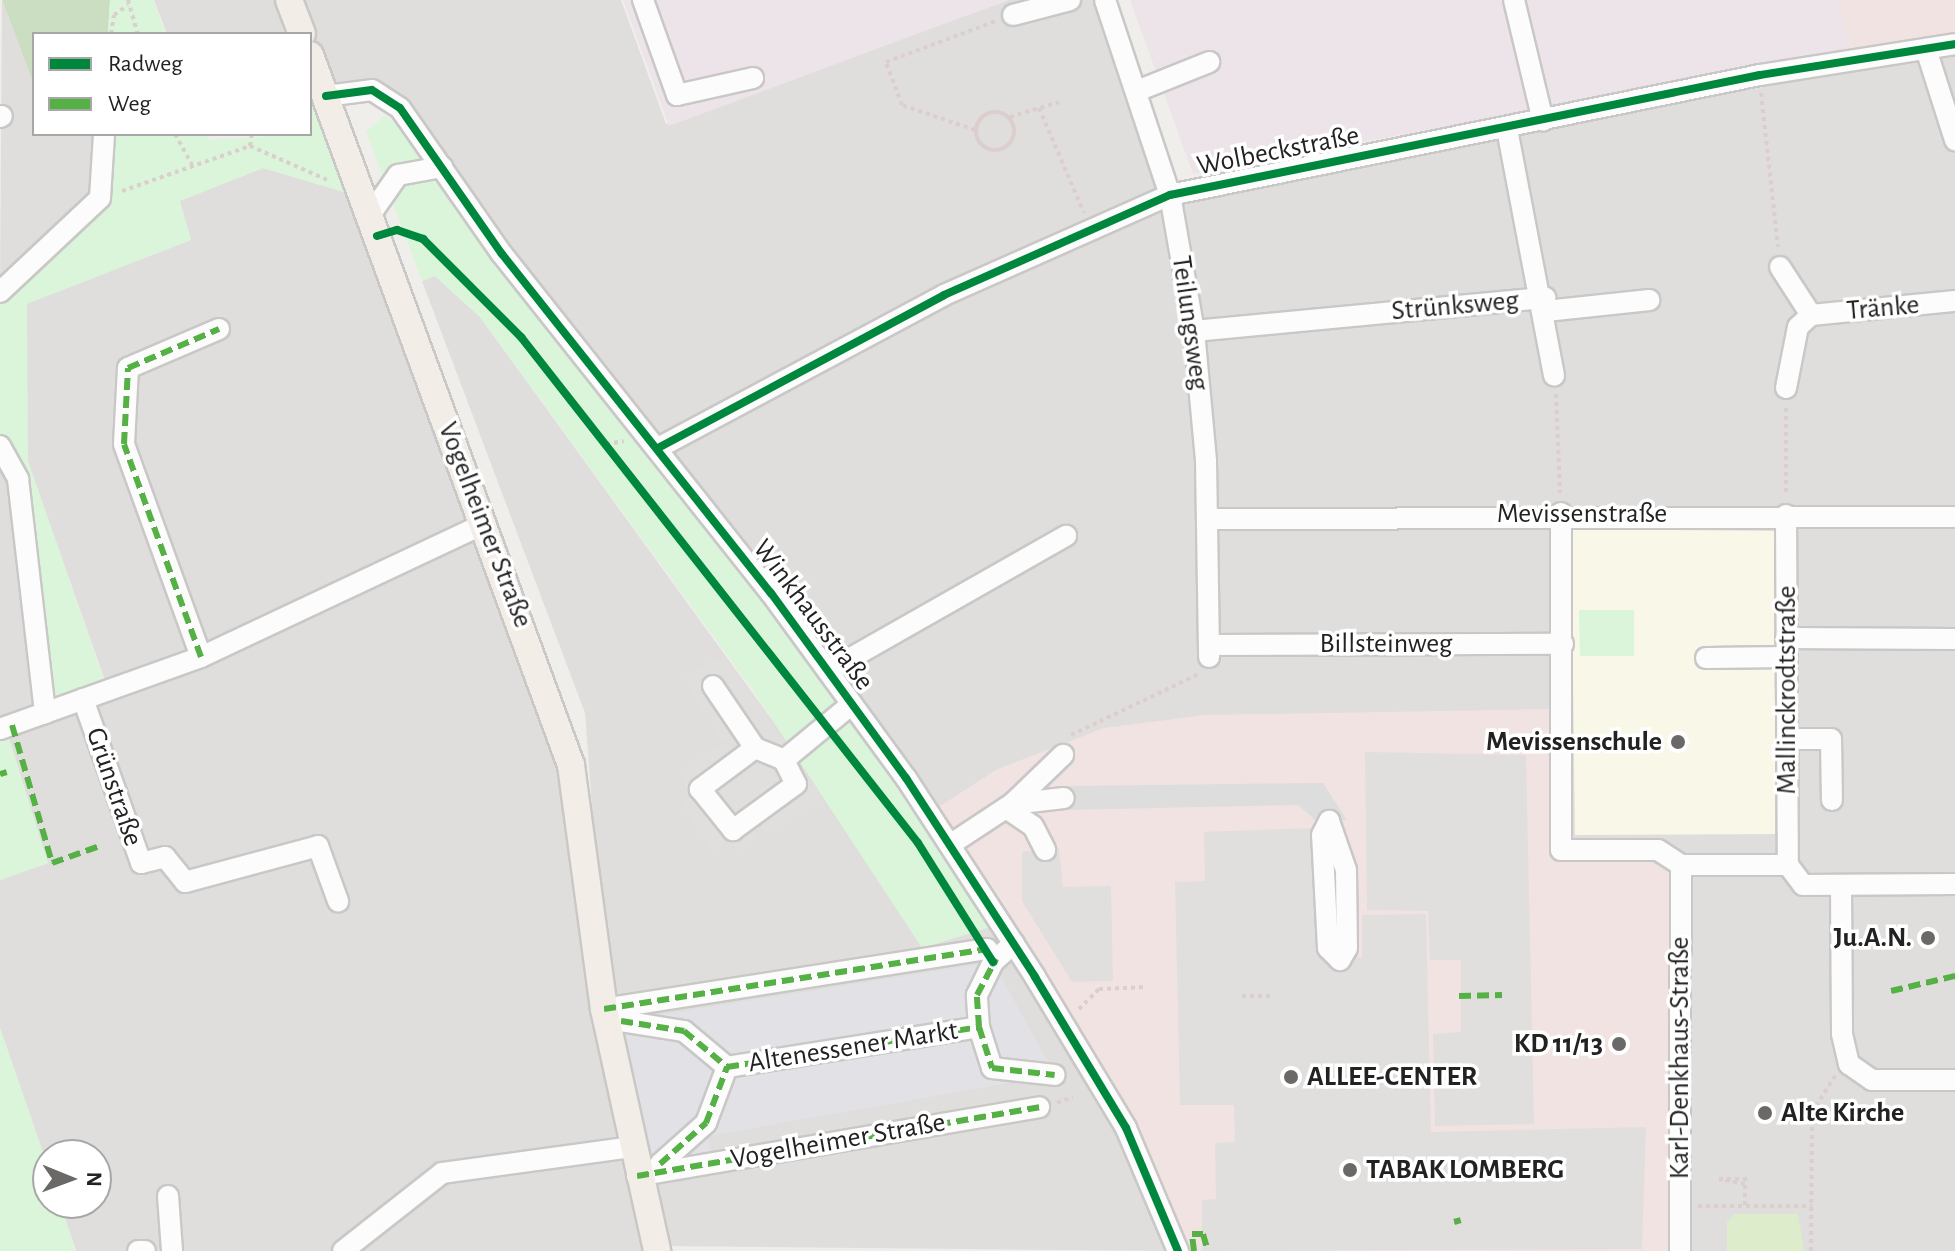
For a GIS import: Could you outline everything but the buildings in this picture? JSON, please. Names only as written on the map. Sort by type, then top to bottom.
[{"type":"main road","points":[[289,0],[301,32]]},
{"type":"main road","name":"Vogelheimer Straße","points":[[312,60],[571,765],[632,1147],[648,1170],[657,1251]]},
{"type":"street","points":[[643,0],[677,95],[753,78]]},
{"type":"street","points":[[1013,15],[1070,0]]},
{"type":"street","name":"Teilungsweg","points":[[1105,0],[1170,195],[1194,331],[1209,519],[1209,651]]},
{"type":"street","points":[[1514,0],[1543,121]]},
{"type":"street","name":"Wolbeckstraße","points":[[658,448],[944,295],[1170,195],[1507,129],[1760,75],[1955,44]]},
{"type":"street","points":[[1926,49],[1955,140]]},
{"type":"street","points":[[1137,91],[1209,62]]},
{"type":"street","name":"Winkhausstraße","points":[[326,96],[355,89],[383,96],[442,167],[828,671],[951,844],[1014,943],[1148,1170],[1178,1251]]},
{"type":"street","name":"Strünksweg","points":[[1194,331],[1546,304],[1507,129]]},
{"type":"street","points":[[0,292],[100,198],[104,136]]},
{"type":"street","points":[[370,215],[398,175],[442,167]]},
{"type":"street","points":[[1780,267],[1811,315],[1798,327],[1786,388]]},
{"type":"street","points":[[1554,376],[1546,304],[1649,300]]},
{"type":"street","name":"Tränke","points":[[1811,315],[1955,301]]},
{"type":"street","points":[[201,657],[124,444],[127,383],[128,368],[219,329]]},
{"type":"street","points":[[0,446],[18,479],[45,713]]},
{"type":"street","points":[[1561,513],[1561,850],[1658,850],[1681,865],[1788,865],[1803,885],[1955,884]]},
{"type":"street","name":"Mevissenstraße","points":[[1209,519],[1561,513],[1955,517]]},
{"type":"street","name":"Mallinckrodtstraße","points":[[1786,515],[1788,865]]},
{"type":"street","name":"Grünstraße","points":[[0,729],[201,657],[484,524]]},
{"type":"street","points":[[828,671],[1066,536]]},
{"type":"street","points":[[1706,658],[1786,648],[1955,639]]},
{"type":"street","name":"Billsteinweg","points":[[1209,651],[1563,644]]},
{"type":"street","points":[[713,686],[755,748],[784,760],[796,784],[733,830],[700,789],[755,748]]},
{"type":"street","name":"Grünstraße","points":[[83,699],[141,863],[165,857],[185,882],[318,846],[338,901]]},
{"type":"street","points":[[784,760],[852,704]]},
{"type":"street","points":[[1787,739],[1831,739],[1832,800]]},
{"type":"street","points":[[951,844],[1009,806],[1063,755]]},
{"type":"street","points":[[1009,806],[1064,798]]},
{"type":"street","points":[[1009,806],[1033,826],[1045,850]]},
{"type":"street","points":[[1329,821],[1346,870],[1347,948],[1340,960],[1328,948],[1322,835],[1329,821]]},
{"type":"street","name":"Karl-Denkhaus-Straße","points":[[1680,1251],[1681,865]]},
{"type":"street","points":[[1841,887],[1842,1034],[1849,1064],[1872,1080],[1955,1080]]},
{"type":"street","name":"Altenessener Markt","points":[[1014,943],[993,962],[977,995],[979,1027],[992,1068],[1055,1075]]},
{"type":"street","points":[[613,1015],[987,949]]},
{"type":"street","name":"Altenessener Markt","points":[[613,1015],[684,1031],[727,1067],[979,1027]]},
{"type":"street","name":"Altenessener Markt","points":[[648,1170],[706,1123],[727,1067]]},
{"type":"street","name":"Vogelheimer Straße","points":[[648,1170],[1039,1107]]},
{"type":"street","points":[[343,1251],[442,1173],[632,1147]]},
{"type":"street","points":[[168,1196],[172,1251]]},
{"type":"street","points":[[138,1251],[145,1251]]},
{"type":"path","points":[[111,32],[114,15],[128,3],[137,32]]},
{"type":"path","points":[[1010,117],[1015,130],[1001,150],[981,145],[975,130],[902,105],[886,62],[1013,15]]},
{"type":"path","points":[[1760,75],[1780,267]]},
{"type":"path","points":[[975,130],[992,111],[1010,117],[1059,102]]},
{"type":"path","points":[[1039,108],[1092,230]]},
{"type":"path","points":[[176,136],[192,165]]},
{"type":"path","points":[[250,146],[252,136]]},
{"type":"path","points":[[138,185],[250,146],[334,183],[355,175]]},
{"type":"path","points":[[1554,376],[1561,513]]},
{"type":"path","points":[[1786,388],[1786,515]]},
{"type":"path","points":[[1063,755],[1061,739],[1195,681],[1209,651]]},
{"type":"path","points":[[1060,1020],[1099,989],[1147,987]]},
{"type":"path","points":[[1242,996],[1274,996]]},
{"type":"path","points":[[1811,1251],[1812,1113],[1825,1084],[1849,1064]]},
{"type":"path","points":[[1745,1205],[1745,1184],[1719,1179],[1750,1179]]},
{"type":"path","points":[[1680,1206],[1812,1206]]},
{"type":"shaded area","points":[[2,0],[32,80],[32,136],[103,136],[100,198],[0,291]]},
{"type":"shaded area","points":[[154,0],[287,0],[294,19],[289,32],[166,32]]},
{"type":"shaded area","points":[[290,0],[621,0],[666,124],[1009,0],[1102,0],[1167,193],[658,447],[400,108],[337,92],[312,43],[312,32],[306,32]]},
{"type":"shaded area","points":[[623,0],[1008,0],[669,126]]},
{"type":"shaded area","points":[[1130,0],[1837,0],[1852,50],[1193,174]]},
{"type":"shaded area","points":[[1837,0],[1955,0],[1955,35],[1852,50]]},
{"type":"shaded area","points":[[1955,51],[1955,1251],[1684,1251],[1563,846],[998,769],[933,811],[663,453],[715,416],[1175,198]]},
{"type":"shaded area","points":[[263,168],[361,197],[564,771],[650,1251],[76,1251],[65,1219],[112,1219],[112,1139],[38,1139],[0,1028],[0,880],[48,863],[0,723],[0,451],[109,692],[27,459],[21,326],[27,303],[191,240],[179,201]]},
{"type":"shaded area","points":[[435,276],[480,317],[804,764],[1001,924],[1101,1090],[1176,1251],[660,1246],[607,1002],[585,713],[422,281]]},
{"type":"shaded area","name":"Mevissenschule","points":[[1571,529],[1779,531],[1782,834],[1575,835]]},
{"type":"shaded area","points":[[723,655],[823,798],[794,817],[786,805],[788,820],[767,833],[759,821],[752,826],[759,836],[737,852],[729,840],[712,851],[682,804],[691,795],[679,774],[719,745],[727,755],[740,746],[733,738],[721,741],[710,722],[721,713],[716,707],[705,714],[684,677]]},
{"type":"shaded area","points":[[1559,709],[1560,852],[1674,860],[1678,1251],[1179,1251],[1173,1227],[933,811],[998,769],[1104,728],[1205,715]]},
{"type":"shaded area","name":"ALLEE-CENTER","points":[[1365,752],[1526,755],[1534,1124],[1435,1126],[1433,1034],[1461,1032],[1461,960],[1430,960],[1428,911],[1367,910]]},
{"type":"shaded area","name":"ALLEE-CENTER","points":[[1314,828],[1315,924],[1324,924],[1325,959],[1362,957],[1362,915],[1426,914],[1431,1132],[1646,1127],[1642,1249],[1202,1251],[1202,1200],[1216,1199],[1215,1143],[1235,1142],[1234,1105],[1180,1105],[1175,882],[1205,881],[1204,832]]},
{"type":"shaded area","points":[[1059,848],[1063,887],[1111,886],[1113,981],[1072,982],[1022,901],[1022,852]]},
{"type":"shaded area","points":[[993,962],[1055,1075],[708,1136],[711,1155],[652,1161],[621,1021]]},
{"type":"green space","points":[[2,0],[110,0],[108,32],[32,32],[32,80]]},
{"type":"green space","points":[[110,0],[153,0],[165,32],[108,32]]},
{"type":"green space","points":[[312,63],[361,197],[263,168],[180,201],[191,240],[27,304],[28,461],[106,686],[48,708],[21,479],[0,440],[0,294],[101,199],[104,136],[207,136],[208,140],[312,136]]},
{"type":"green space","points":[[385,116],[413,133],[631,412],[1001,924],[922,948],[752,689],[480,317],[435,276],[422,281],[366,131]]},
{"type":"green space","points":[[1579,610],[1634,610],[1634,656],[1580,656]]},
{"type":"green space","points":[[7,731],[48,863],[0,880],[0,733]]},
{"type":"green space","points":[[0,1028],[38,1139],[32,1139],[32,1219],[65,1219],[76,1251],[0,1251]]},
{"type":"green space","points":[[1735,1214],[1798,1214],[1804,1251],[1727,1251],[1727,1222]]},
{"type":"pier","points":[[1323,783],[1347,820],[1316,821],[1298,805],[1065,810],[1064,786]]},
{"type":"marked path","points":[[201,657],[124,444],[128,368],[219,329]]},
{"type":"marked path","points":[[12,725],[52,863],[97,847]]},
{"type":"marked path","points":[[0,774],[7,772]]},
{"type":"marked path","points":[[604,1009],[987,949]]},
{"type":"marked path","points":[[979,1027],[977,995],[996,959]]},
{"type":"marked path","points":[[1891,991],[1955,976]]},
{"type":"marked path","points":[[1459,996],[1502,995]]},
{"type":"marked path","points":[[621,1021],[684,1031],[727,1067],[979,1027],[992,1068],[1055,1075]]},
{"type":"marked path","points":[[660,1164],[706,1123],[727,1067]]},
{"type":"marked path","points":[[637,1176],[1039,1107]]},
{"type":"marked path","points":[[1454,1222],[1461,1220]]},
{"type":"marked path","points":[[1194,1251],[1192,1234],[1203,1234],[1208,1251]]},
{"type":"cycle path","points":[[658,448],[944,295],[1170,195],[1760,75],[1955,44]]},
{"type":"cycle path","points":[[326,96],[372,90],[400,108],[502,254],[771,593],[906,778],[1035,977],[1126,1128],[1178,1251]]},
{"type":"cycle path","points":[[377,236],[397,230],[423,239],[521,337],[918,843],[993,962]]},
{"type":"place","name":"Mevissenschule","points":[[1678,742]]},
{"type":"place","name":"Ju.A.N.","points":[[1928,938]]},
{"type":"place","name":"KD 11/13","points":[[1619,1044]]},
{"type":"place","name":"ALLEE-CENTER","points":[[1291,1077]]},
{"type":"place","name":"Alte Kirche","points":[[1765,1113]]},
{"type":"place","name":"TABAK LOMBERG","points":[[1350,1170]]}]
